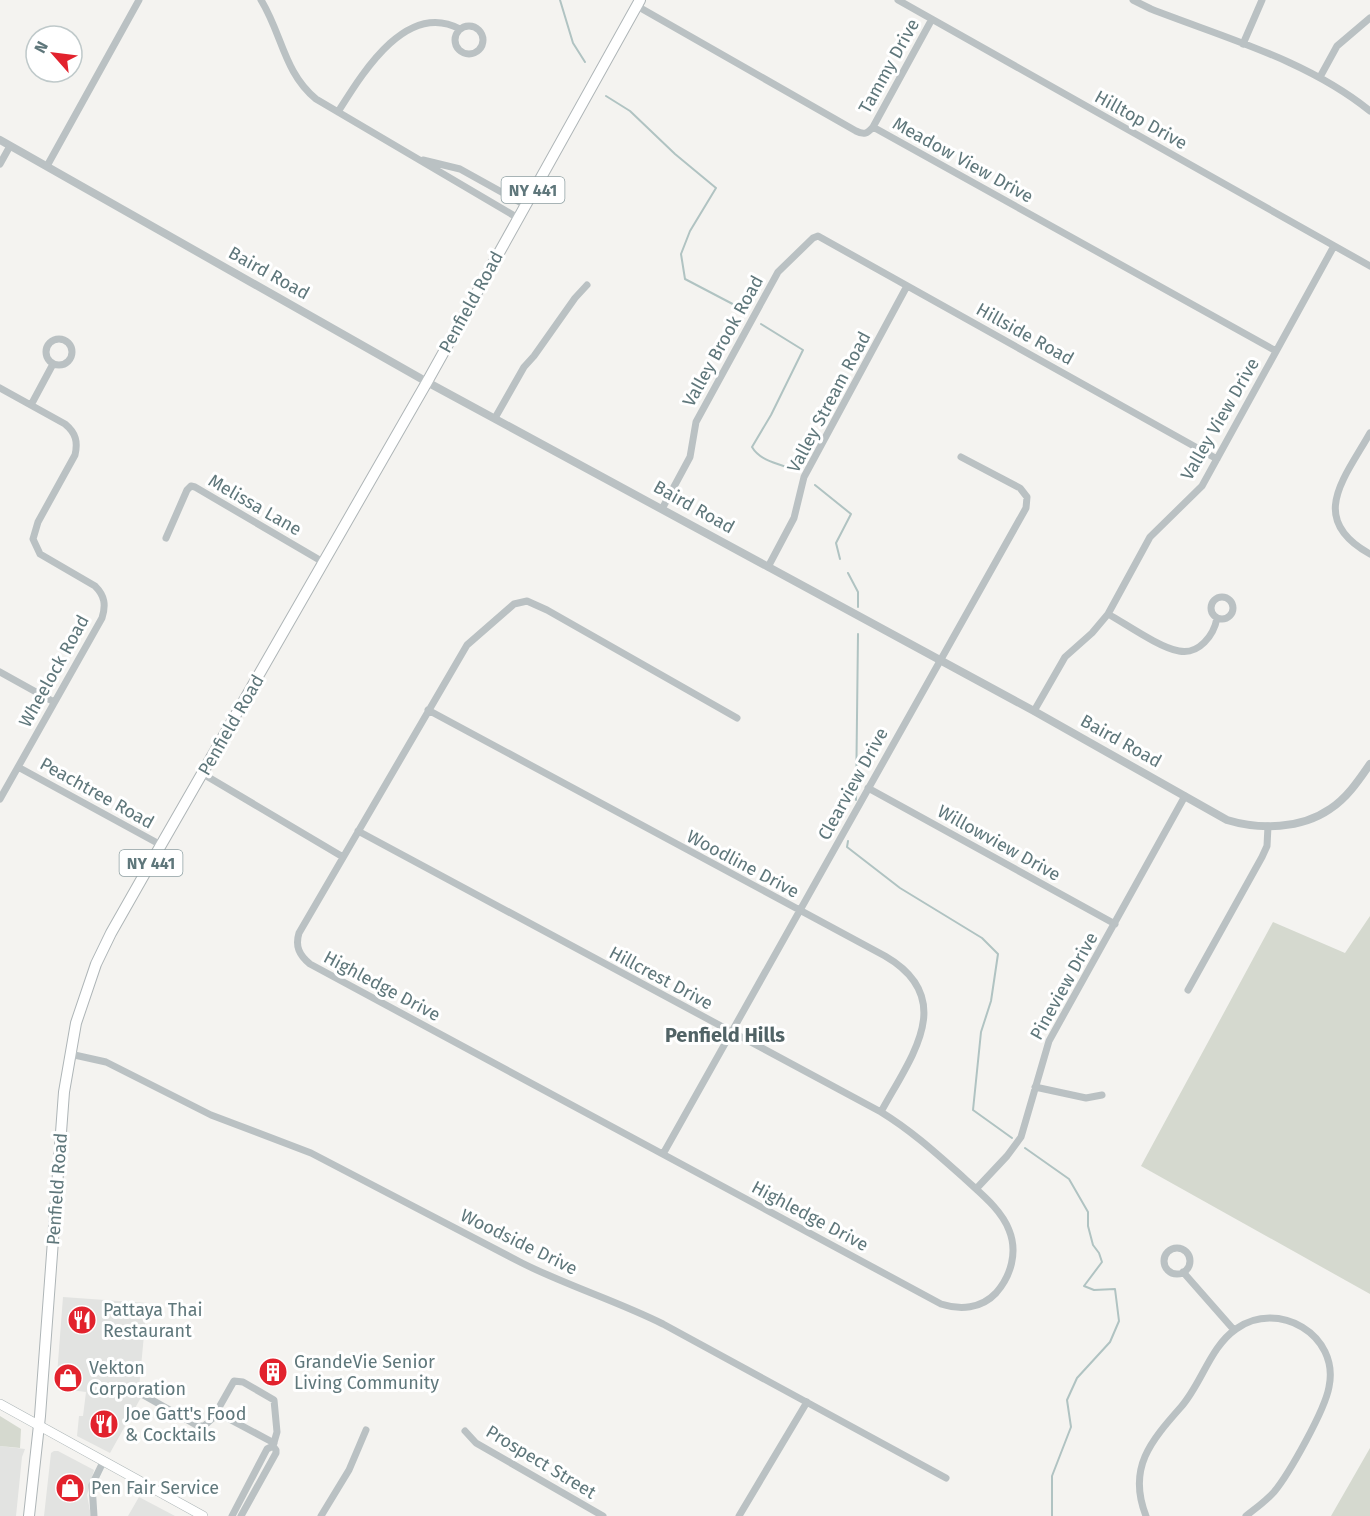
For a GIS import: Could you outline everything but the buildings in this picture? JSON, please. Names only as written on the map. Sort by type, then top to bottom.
[{"type":"main road","name":"Penfield Road","points":[[29,1516],[39,1426],[64,1099],[70,1054],[80,1008],[96,964],[161,845],[428,382],[638,3]]},
{"type":"main road","points":[[0,1404],[203,1516]]},
{"type":"street","points":[[47,166],[139,0]]},
{"type":"street","points":[[261,0],[270,16],[283,55],[297,81],[311,95],[518,218]]},
{"type":"street","name":"Hilltop Drive","points":[[898,0],[1370,266]]},
{"type":"street","points":[[1133,0],[1320,77],[1370,111]]},
{"type":"street","points":[[1243,44],[1262,0]]},
{"type":"street","name":"Meadow View Drive","points":[[638,3],[856,131],[867,133],[873,127],[1276,351]]},
{"type":"street","points":[[1320,77],[1337,46],[1370,18]]},
{"type":"street","name":"Tammy Drive","points":[[873,127],[932,19]]},
{"type":"street","points":[[338,112],[366,70],[401,31],[416,23],[438,20],[451,23],[460,29]]},
{"type":"street","points":[[469,26],[480,32],[482,41],[475,52],[466,54],[456,45],[455,36],[460,29],[469,26]]},
{"type":"street","name":"Baird Road","points":[[0,140],[428,382],[1034,711],[1227,820],[1245,825],[1268,826],[1305,820],[1330,809],[1356,784],[1370,764]]},
{"type":"street","points":[[0,164],[10,146]]},
{"type":"street","points":[[417,159],[460,169],[525,205]]},
{"type":"street","name":"Hillside Road","points":[[819,236],[1217,459]]},
{"type":"street","name":"Valley Brook Road","points":[[662,509],[690,457],[696,422],[778,272],[813,238],[819,236]]},
{"type":"street","name":"Valley View Drive","points":[[1034,711],[1065,657],[1092,633],[1108,614],[1150,537],[1198,491],[1334,246]]},
{"type":"street","points":[[495,418],[524,367],[587,285]]},
{"type":"street","name":"Valley Stream Road","points":[[768,567],[794,518],[804,477],[907,286]]},
{"type":"street","points":[[31,405],[53,364]]},
{"type":"street","name":"Wheelock Road","points":[[0,388],[70,428],[74,433],[77,444],[75,455],[35,528],[34,544],[45,558],[95,586],[102,594],[105,603],[102,618],[18,767]]},
{"type":"street","points":[[1370,433],[1341,485],[1335,504],[1337,524],[1343,533],[1359,548],[1370,554]]},
{"type":"street","name":"Clearview Drive","points":[[663,1154],[1028,502],[1026,493],[1020,488],[961,457]]},
{"type":"street","name":"Melissa Lane","points":[[166,538],[190,486],[323,562]]},
{"type":"street","name":"Highledge Drive","points":[[737,718],[532,602],[523,601],[509,607],[467,645],[428,710],[299,933],[297,945],[302,958],[940,1304],[953,1308],[982,1304],[993,1296],[1008,1276]]},
{"type":"street","points":[[1108,614],[1170,649],[1186,652],[1199,647],[1206,641],[1217,618]]},
{"type":"street","points":[[0,672],[54,702]]},
{"type":"street","name":"Woodline Drive","points":[[428,710],[896,963],[905,970],[919,990],[924,1008],[923,1028],[881,1112]]},
{"type":"street","name":"Peachtree Road","points":[[0,799],[18,767],[161,845]]},
{"type":"street","points":[[203,774],[343,857]]},
{"type":"street","name":"Willowview Drive","points":[[868,788],[1115,924]]},
{"type":"street","name":"Pineview Drive","points":[[976,1189],[1007,1156],[1021,1137],[1049,1041],[1185,796]]},
{"type":"street","points":[[1188,990],[1262,857],[1267,846],[1268,826]]},
{"type":"street","name":"Hillcrest Drive","points":[[358,831],[881,1112],[919,1137],[997,1210],[1010,1231],[1013,1243],[1013,1258],[1008,1276]]},
{"type":"street","name":"Woodside Drive","points":[[70,1054],[106,1062],[211,1115],[291,1144],[326,1160],[550,1277],[626,1306],[663,1324],[945,1478]]},
{"type":"street","points":[[1035,1087],[1086,1098],[1102,1095]]},
{"type":"street","points":[[1184,1272],[1234,1330]]},
{"type":"street","points":[[1146,1516],[1141,1501],[1139,1481],[1140,1470],[1149,1447],[1163,1426],[1189,1398],[1218,1348],[1234,1330],[1244,1323],[1269,1317],[1291,1320],[1307,1329],[1322,1346],[1331,1374],[1326,1398],[1288,1471],[1272,1494],[1246,1516]]},
{"type":"street","points":[[138,1392],[198,1425],[204,1426],[211,1422],[234,1381],[272,1398],[276,1422],[274,1445],[276,1453],[241,1516]]},
{"type":"street","points":[[739,1516],[807,1402]]},
{"type":"street","points":[[216,1412],[274,1445]]},
{"type":"street","points":[[321,1516],[349,1470],[366,1430]]},
{"type":"street","name":"Prospect Street","points":[[465,1431],[476,1443],[603,1516]]},
{"type":"street","points":[[231,1516],[267,1449],[274,1445]]},
{"type":"street","points":[[94,1516],[92,1485],[103,1462]]},
{"type":"shaded area","points":[[1370,916],[1370,1294],[1141,1166],[1273,922],[1345,953]]},
{"type":"shaded area","points":[[63,1297],[147,1303],[139,1388],[144,1392],[110,1453],[77,1436],[79,1416],[83,1416],[86,1392],[56,1388]]},
{"type":"shaded area","points":[[0,1416],[21,1429],[20,1448],[0,1446]]},
{"type":"shaded area","points":[[0,1446],[25,1449],[22,1457],[16,1516],[0,1516]]},
{"type":"shaded area","points":[[1370,1448],[1370,1516],[1331,1516]]},
{"type":"shaded area","points":[[54,1451],[94,1470],[87,1495],[91,1516],[44,1516],[51,1453]]},
{"type":"shaded area","points":[[139,1497],[175,1516],[128,1516]]},
{"type":"waterway","points":[[560,0],[573,43],[585,62]]},
{"type":"waterway","points":[[606,96],[630,111],[675,154],[716,188],[690,231],[681,254],[685,279],[746,311]]},
{"type":"waterway","points":[[761,324],[803,350],[771,415],[752,447],[765,459],[793,469]]},
{"type":"waterway","points":[[815,485],[851,514],[836,543],[840,559]]},
{"type":"waterway","points":[[848,573],[858,592],[858,607]]},
{"type":"waterway","points":[[856,800],[858,634]]},
{"type":"waterway","points":[[848,841],[847,847],[900,888],[982,938],[998,954],[991,1001],[981,1032],[973,1110],[1012,1138]]},
{"type":"waterway","points":[[1025,1148],[1069,1179],[1088,1212],[1088,1226],[1093,1245],[1102,1262],[1084,1286],[1094,1290],[1115,1289],[1119,1321],[1110,1342],[1077,1378],[1067,1400],[1071,1427],[1052,1476],[1052,1516]]},
{"type":"place","name":"Pattaya Thai Restaurant","points":[[82,1320]]},
{"type":"place","name":"GrandeVie Senior Living Community","points":[[273,1372]]},
{"type":"place","name":"Vekton Corporation","points":[[68,1378]]},
{"type":"place","name":"Joe Gatt's Food & Cocktails","points":[[104,1424]]},
{"type":"place","name":"Pen Fair Service","points":[[70,1488]]},
{"type":"district","name":"Penfield Hills","points":[[725,1035]]}]
